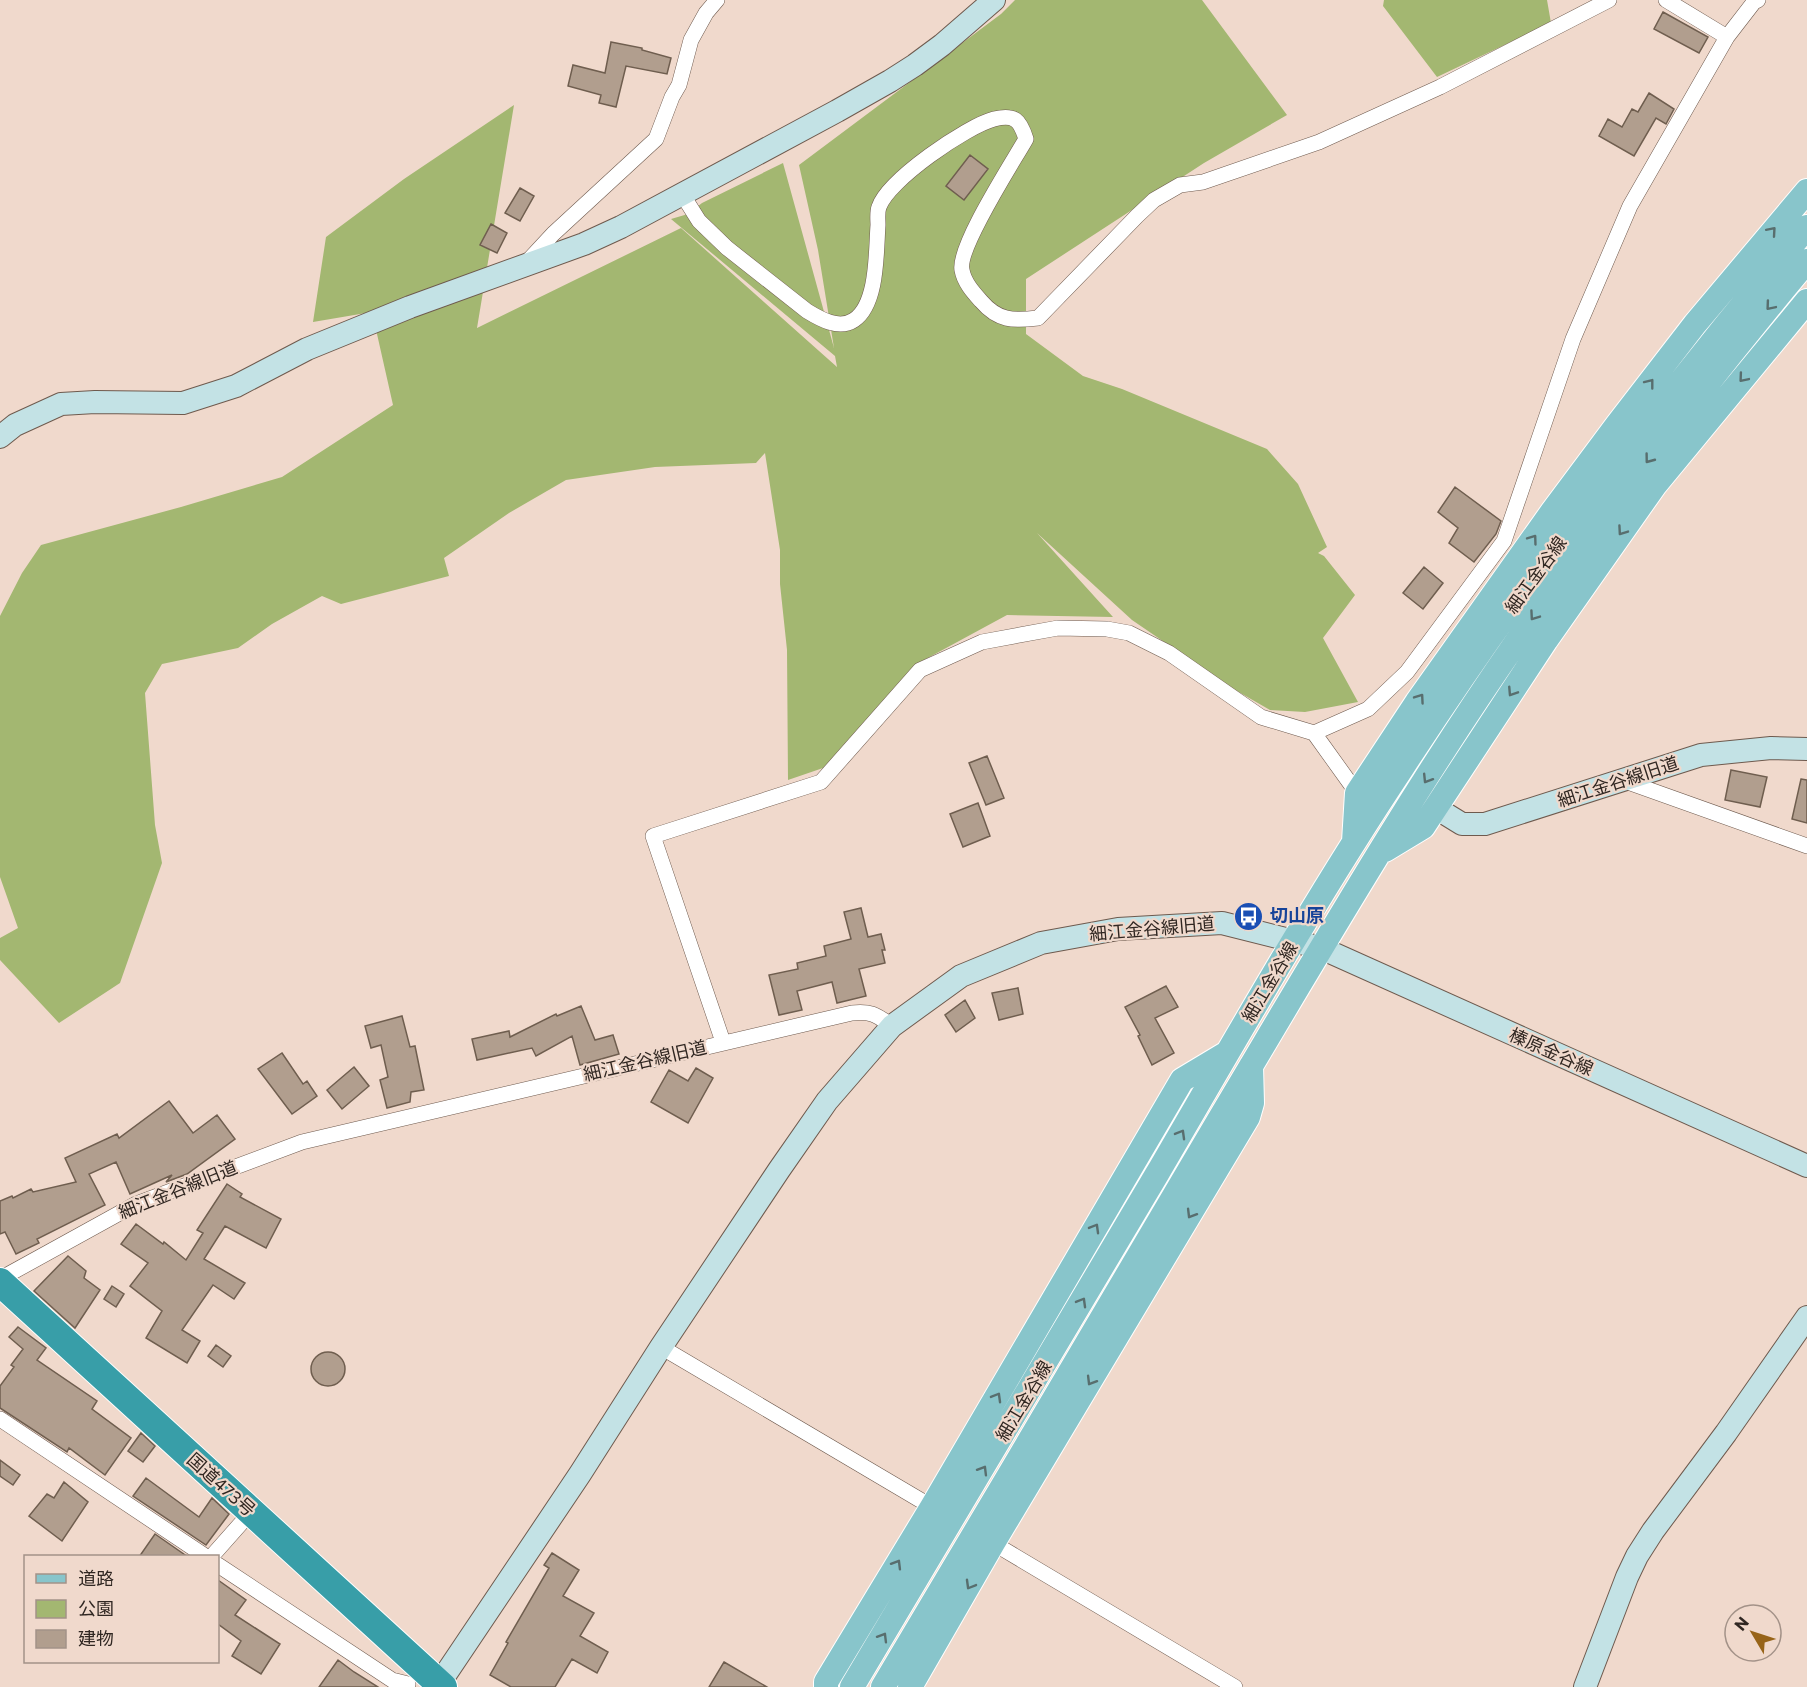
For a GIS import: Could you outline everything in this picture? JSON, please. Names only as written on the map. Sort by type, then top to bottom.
[{"type":"highway","name":"国道473号","points":[[0,1280],[440,1686]]},
{"type":"main road","points":[[1354,842],[1357,793],[1476,618],[1617,425],[1695,324],[1807,191]]},
{"type":"main road","name":"細江金谷線","points":[[852,1687],[1354,842],[1447,700],[1578,517],[1727,322],[1807,227]]},
{"type":"main road","name":"細江金谷線","points":[[883,1687],[1321,948],[1453,737],[1572,563],[1689,407],[1807,261]]},
{"type":"main road","points":[[1380,853],[1423,827],[1546,640],[1655,485],[1807,301]]},
{"type":"main road","points":[[826,1687],[826,1682],[932,1507],[1182,1080],[1229,1052]]},
{"type":"main road","points":[[910,1687],[1248,1117],[1252,1103],[1251,1066]]},
{"type":"street","points":[[525,264],[553,234],[656,139],[679,85],[692,40],[706,13],[717,0]]},
{"type":"street","points":[[0,437],[15,425],[61,404],[183,403],[236,386],[307,349],[410,307],[584,244],[621,227],[890,81],[942,45],[994,0]]},
{"type":"street","points":[[682,194],[699,221],[727,248],[807,311],[820,320],[836,324],[845,322],[853,320],[868,303],[874,272],[879,206],[895,184],[932,153],[984,122],[1005,117],[1014,118],[1022,124],[1026,139],[966,245],[961,268],[970,288],[998,317],[1022,320],[1038,318],[1154,200],[1180,185],[1203,182],[1319,142],[1440,87],[1609,0]]},
{"type":"street","points":[[1666,0],[1726,37]]},
{"type":"street","points":[[1314,733],[1368,710],[1407,672],[1504,541],[1573,339],[1630,206],[1726,37],[1756,1]]},
{"type":"street","points":[[723,1042],[653,836],[822,782],[920,670],[982,642],[1058,628],[1107,629],[1129,633],[1169,653],[1262,717],[1314,733],[1357,793]]},
{"type":"street","name":"細江金谷線旧道","points":[[1436,808],[1462,824],[1485,824],[1701,755],[1771,748],[1807,749]]},
{"type":"street","points":[[1622,780],[1807,846]]},
{"type":"street","name":"細江金谷線旧道","points":[[0,1280],[136,1204],[302,1143],[852,1013],[867,1011],[892,1026],[961,976],[1041,943],[1118,929],[1222,923],[1294,940]]},
{"type":"street","name":"榛原金谷線","points":[[1294,940],[1321,948],[1807,1166]]},
{"type":"street","points":[[440,1686],[778,1170],[827,1101],[892,1026]]},
{"type":"street","points":[[1586,1687],[1637,1556],[1807,1317]]},
{"type":"street","points":[[661,1347],[932,1507]]},
{"type":"street","points":[[0,1419],[202,1555]]},
{"type":"street","points":[[214,1555],[251,1512]]},
{"type":"street","points":[[993,1544],[1234,1687]]},
{"type":"street","points":[[219,1566],[392,1680],[408,1684]]},
{"type":"green space","points":[[1015,0],[1202,0],[1287,115],[1204,163],[1026,279],[1026,334],[1083,376],[1122,389],[1267,449],[1298,484],[1327,547],[1318,553],[1324,556],[1355,595],[1323,638],[1358,702],[1305,712],[1270,710],[1230,687],[1132,620],[1037,533],[1113,617],[1007,615],[924,660],[823,768],[788,780],[787,650],[780,584],[780,550],[765,453],[756,463],[655,467],[566,480],[509,513],[444,558],[449,576],[341,604],[322,596],[272,624],[238,648],[162,664],[145,693],[155,825],[162,863],[120,983],[59,1023],[0,960],[0,938],[18,928],[0,877],[0,616],[22,573],[41,545],[282,477],[393,405],[377,334],[366,313],[313,322],[326,237],[404,179],[514,105],[477,328],[681,228],[837,367],[835,356],[671,219],[688,214],[702,203],[783,163],[834,348],[818,250],[799,165],[1001,14]]},
{"type":"green space","points":[[1384,0],[1547,0],[1551,23],[1437,77],[1383,6]]},
{"type":"building","points":[[1663,12],[1708,37],[1699,53],[1654,29]]},
{"type":"building","points":[[611,42],[642,48],[642,50],[671,58],[667,74],[626,66],[616,107],[599,103],[601,95],[568,86],[573,65],[605,73]]},
{"type":"building","points":[[1649,93],[1674,109],[1666,124],[1656,118],[1634,156],[1599,136],[1608,119],[1622,127],[1632,109],[1638,112]]},
{"type":"building","points":[[970,155],[988,169],[964,200],[946,186]]},
{"type":"building","points":[[520,188],[534,196],[520,221],[505,213]]},
{"type":"building","points":[[491,224],[507,233],[497,253],[480,245]]},
{"type":"building","points":[[1455,487],[1501,521],[1496,534],[1474,562],[1449,543],[1458,528],[1438,512]]},
{"type":"building","points":[[1424,567],[1443,583],[1423,609],[1403,593]]},
{"type":"building","points":[[987,756],[1004,798],[986,805],[969,763]]},
{"type":"building","points":[[1731,770],[1767,777],[1760,807],[1725,800]]},
{"type":"building","points":[[1801,779],[1807,780],[1807,823],[1792,819]]},
{"type":"building","points":[[978,803],[990,836],[963,847],[950,814]]},
{"type":"building","points":[[861,908],[868,937],[881,934],[885,950],[882,950],[885,963],[859,969],[866,996],[837,1003],[832,982],[797,991],[802,1010],[779,1015],[769,975],[798,969],[797,963],[826,956],[824,946],[851,939],[844,912]]},
{"type":"building","points":[[1166,986],[1178,1007],[1155,1018],[1174,1053],[1152,1065],[1125,1007]]},
{"type":"building","points":[[1018,988],[1023,1014],[999,1020],[992,993]]},
{"type":"building","points":[[965,1000],[975,1018],[956,1032],[945,1015]]},
{"type":"building","points":[[581,1006],[595,1040],[613,1035],[619,1054],[580,1065],[572,1036],[536,1056],[532,1048],[477,1060],[472,1039],[509,1031],[510,1037],[556,1014],[557,1016]]},
{"type":"building","points":[[402,1016],[410,1047],[415,1046],[424,1090],[411,1092],[410,1102],[387,1108],[380,1080],[388,1077],[381,1045],[371,1048],[365,1026]]},
{"type":"building","points":[[282,1053],[303,1084],[307,1081],[317,1096],[292,1114],[258,1069]]},
{"type":"building","points":[[354,1067],[369,1086],[342,1109],[327,1090]]},
{"type":"building","points":[[696,1068],[713,1078],[688,1123],[651,1102],[669,1070],[688,1081]]},
{"type":"building","points":[[169,1101],[193,1133],[217,1115],[235,1139],[187,1174],[166,1182],[172,1175],[130,1194],[116,1162],[89,1174],[105,1205],[37,1239],[39,1243],[16,1254],[5,1232],[0,1234],[0,1201],[12,1196],[13,1198],[31,1189],[33,1192],[76,1182],[65,1158],[117,1134],[119,1138]]},
{"type":"building","points":[[227,1184],[242,1194],[240,1197],[281,1219],[266,1248],[225,1226],[204,1259],[245,1283],[234,1299],[213,1285],[182,1330],[200,1341],[187,1363],[146,1338],[162,1311],[130,1286],[148,1263],[121,1244],[136,1224],[186,1260],[203,1233],[197,1230]]},
{"type":"building","points":[[68,1256],[86,1271],[84,1278],[100,1290],[75,1328],[34,1291]]},
{"type":"building","points":[[112,1286],[124,1294],[116,1307],[104,1299]]},
{"type":"building","points":[[18,1327],[46,1348],[37,1360],[97,1401],[92,1409],[131,1438],[105,1475],[69,1448],[67,1452],[0,1408],[0,1386],[14,1367],[11,1365],[23,1349],[9,1337]]},
{"type":"building","points":[[216,1345],[231,1356],[223,1367],[208,1356]]},
{"type":"building","points":[[328,1352],[340,1357],[345,1369],[340,1381],[328,1386],[316,1381],[311,1369],[316,1357]]},
{"type":"building","points":[[141,1433],[155,1446],[143,1462],[128,1451]]},
{"type":"building","points":[[0,1460],[20,1475],[13,1485],[0,1476]]},
{"type":"building","points":[[146,1478],[199,1517],[212,1498],[229,1514],[206,1545],[133,1496]]},
{"type":"building","points":[[64,1482],[88,1502],[62,1541],[29,1516],[47,1494],[54,1498]]},
{"type":"building","points":[[155,1534],[185,1555],[140,1555]]},
{"type":"building","points":[[552,1553],[579,1570],[563,1596],[594,1613],[580,1636],[608,1652],[597,1673],[572,1659],[555,1687],[511,1687],[490,1675],[508,1643],[506,1642],[549,1568],[544,1565]]},
{"type":"building","points":[[219,1581],[246,1600],[235,1615],[280,1644],[261,1674],[232,1656],[241,1641],[219,1625]]},
{"type":"building","points":[[338,1660],[354,1672],[378,1687],[319,1687]]},
{"type":"building","points":[[724,1662],[767,1687],[709,1687]]},
{"type":"place","name":"切山原","points":[[1249,916]]}]
